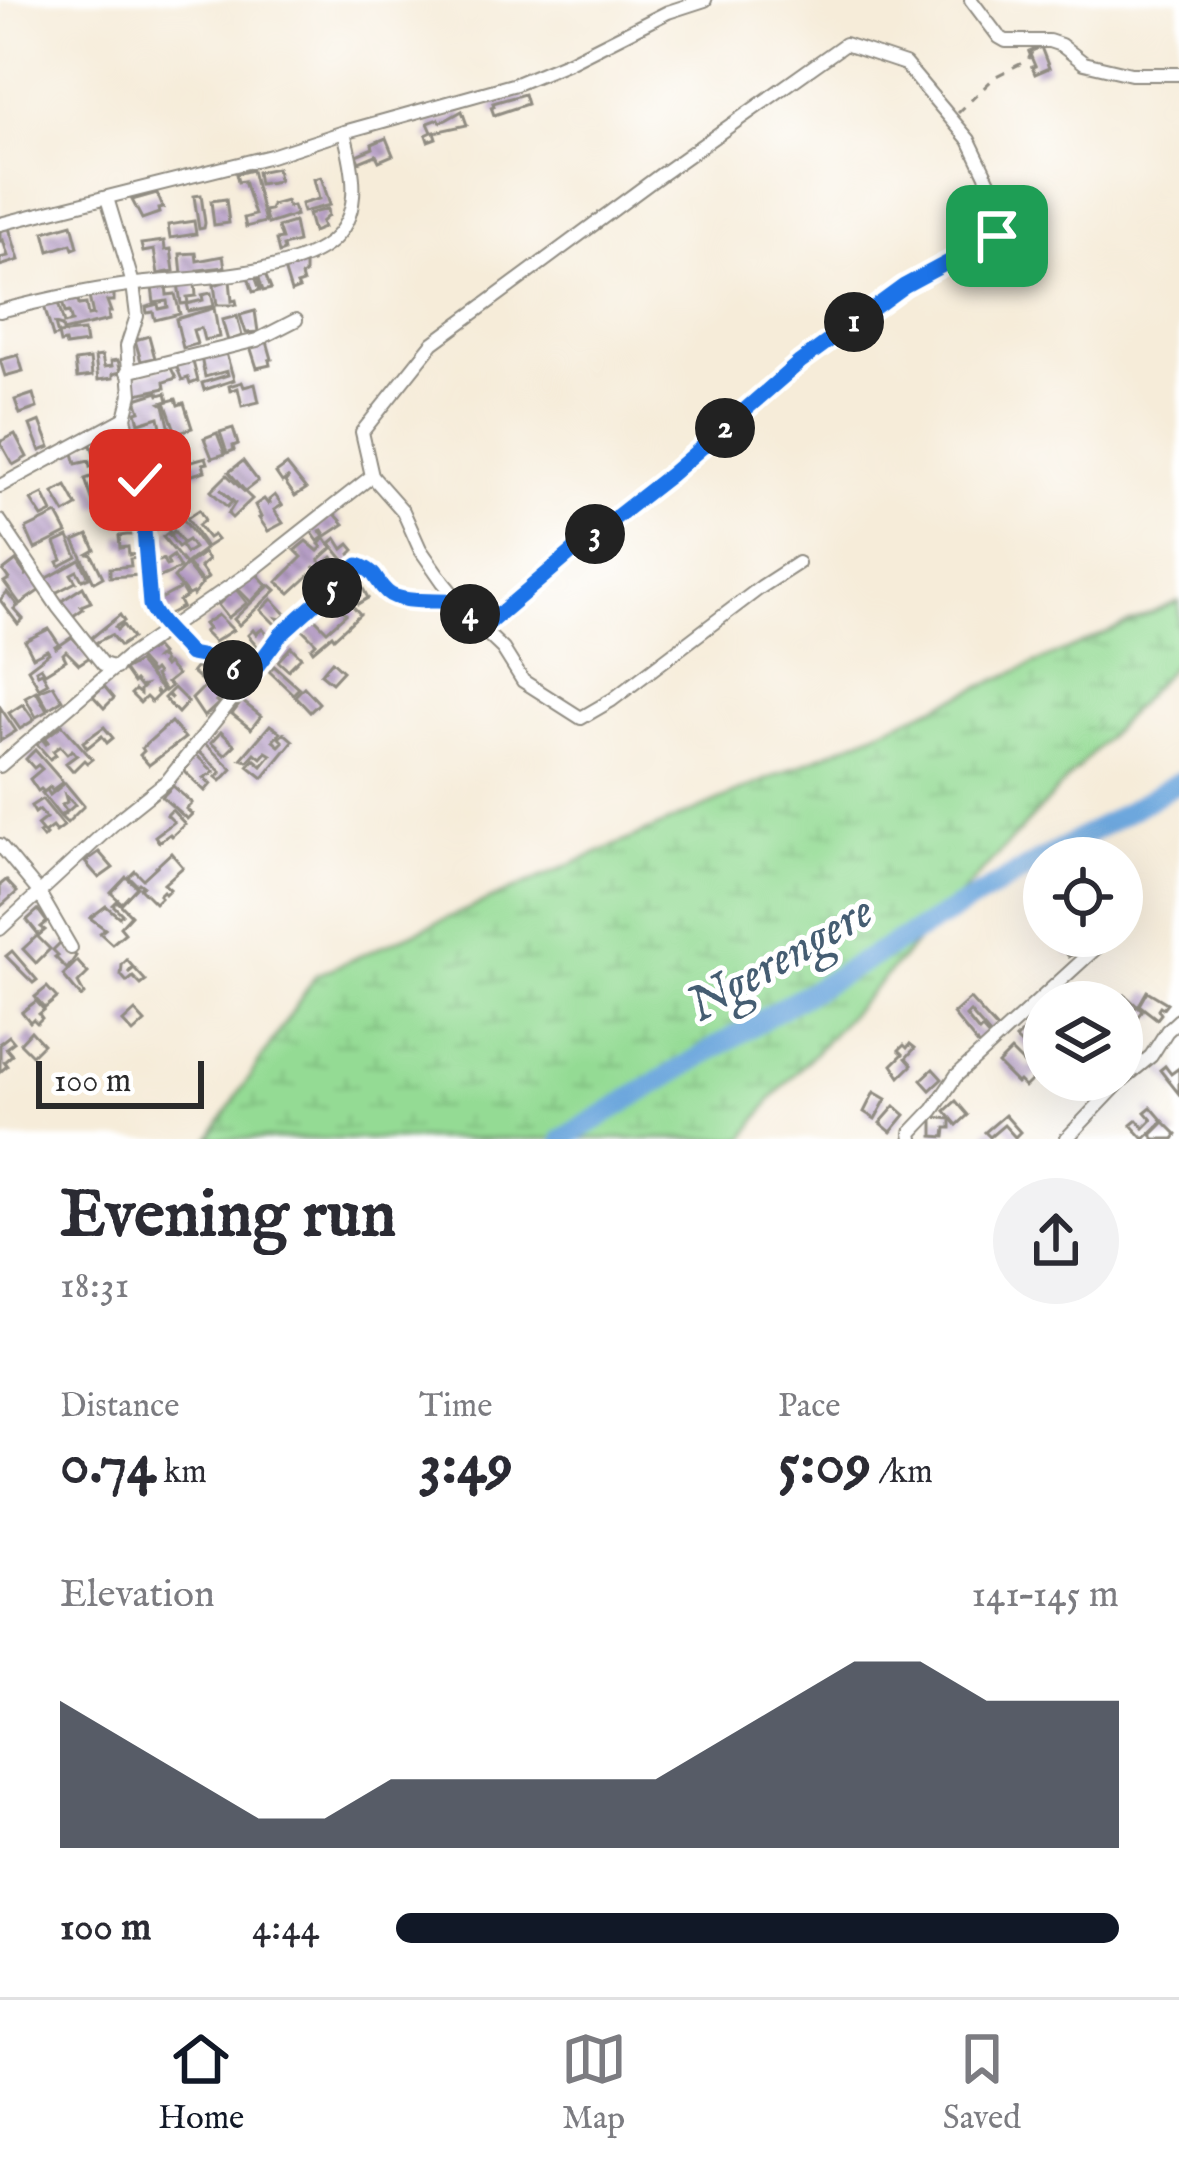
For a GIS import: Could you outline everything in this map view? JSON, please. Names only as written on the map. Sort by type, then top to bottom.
[{"type":"street","points":[[0,224],[271,156],[516,83],[668,12],[705,0]]},
{"type":"street","points":[[971,0],[1006,41],[1061,45],[1084,63],[1131,74],[1179,74]]},
{"type":"street","points":[[482,629],[800,362],[904,286],[997,236],[1004,213],[969,140],[904,64],[845,44],[434,343],[362,432],[373,476],[403,511],[420,549],[459,602],[482,629],[503,649],[523,681],[581,718],[798,563]]},
{"type":"street","points":[[0,311],[133,284],[273,266],[314,254],[338,236],[354,201],[353,169],[344,132]]},
{"type":"street","points":[[107,198],[133,284],[136,316],[127,346],[130,394],[125,418],[140,480],[150,605],[155,620],[170,629],[190,654],[233,662],[232,686],[237,693]]},
{"type":"street","points":[[128,372],[257,340],[296,320]]},
{"type":"street","points":[[0,487],[125,418]]},
{"type":"street","points":[[0,766],[128,657],[309,528],[373,476]]},
{"type":"street","points":[[0,521],[95,654],[103,664],[116,668]]},
{"type":"street","points":[[0,929],[168,780],[281,634],[361,565]]},
{"type":"street","points":[[0,845],[38,891],[71,948]]},
{"type":"street","points":[[912,1139],[911,1132],[956,1076],[1086,957]]},
{"type":"street","points":[[1143,1062],[1179,1020]]},
{"type":"street","points":[[1167,1031],[1179,1046]]},
{"type":"street","points":[[1066,1139],[1102,1101]]},
{"type":"path","points":[[952,119],[996,76],[1028,60],[1039,40]]},
{"type":"path","points":[[361,565],[398,598],[459,602]]},
{"type":"green space","points":[[1179,601],[1179,659],[770,1101],[744,1139],[209,1139],[316,975]]},
{"type":"building","points":[[1041,47],[1049,68],[1035,74],[1029,52]]},
{"type":"building","points":[[524,94],[527,104],[494,115],[493,103]]},
{"type":"building","points":[[462,111],[467,125],[434,132],[436,138],[428,141],[426,135],[432,132],[428,123]]},
{"type":"building","points":[[386,138],[393,155],[359,162],[356,155]]},
{"type":"building","points":[[277,168],[279,181],[259,184],[257,172]]},
{"type":"building","points":[[252,170],[265,222],[246,227],[244,218],[255,215],[244,181],[238,182],[236,174]]},
{"type":"building","points":[[321,177],[330,205],[303,212],[301,204],[319,199],[314,179]]},
{"type":"building","points":[[157,193],[163,208],[142,219],[132,200]]},
{"type":"building","points":[[201,195],[205,223],[199,229],[194,196]]},
{"type":"building","points":[[226,199],[229,223],[214,225],[211,201]]},
{"type":"building","points":[[286,201],[296,215],[268,224],[264,211]]},
{"type":"building","points":[[327,209],[323,228],[313,232],[308,214]]},
{"type":"building","points":[[194,221],[196,234],[170,238],[168,225]]},
{"type":"building","points":[[294,222],[298,242],[283,246],[279,253],[278,227]]},
{"type":"building","points":[[72,224],[78,247],[73,249],[71,244],[49,251],[44,232]]},
{"type":"building","points":[[9,228],[19,260],[0,266],[0,258],[8,256],[0,231]]},
{"type":"building","points":[[164,241],[165,250],[171,249],[174,271],[158,274],[154,250],[143,252],[141,244]]},
{"type":"building","points":[[196,253],[197,261],[223,256],[225,267],[182,275],[180,254]]},
{"type":"building","points":[[309,255],[312,262],[305,264],[303,283],[291,292],[284,269]]},
{"type":"building","points":[[263,269],[271,289],[263,291],[259,278],[260,290],[253,292],[247,274]]},
{"type":"building","points":[[230,280],[232,301],[237,305],[217,305],[214,285]]},
{"type":"building","points":[[178,283],[195,283],[196,296],[187,297],[188,303],[181,304]]},
{"type":"building","points":[[166,285],[167,295],[175,294],[180,314],[155,320],[146,307],[168,307],[167,301],[154,303],[152,287]]},
{"type":"building","points":[[211,293],[214,306],[188,311],[186,304]]},
{"type":"building","points":[[76,294],[79,305],[86,304],[88,316],[93,315],[89,297],[114,294],[114,301],[107,301],[109,320],[63,331],[55,324],[58,335],[53,337],[43,302],[57,299],[64,324],[72,322],[61,297]]},
{"type":"building","points":[[214,308],[219,337],[204,340],[201,328],[193,330],[197,344],[183,348],[176,319]]},
{"type":"building","points":[[255,311],[258,332],[246,333],[240,315]]},
{"type":"building","points":[[237,316],[242,336],[228,341],[222,320]]},
{"type":"building","points":[[84,331],[86,343],[60,343],[58,334]]},
{"type":"building","points":[[149,336],[155,358],[141,361],[135,340]]},
{"type":"building","points":[[266,338],[272,359],[270,365],[257,368],[249,343]]},
{"type":"building","points":[[225,350],[234,380],[204,390],[202,383],[228,375],[227,371],[205,377],[201,357]]},
{"type":"building","points":[[18,355],[23,371],[5,376],[0,360]]},
{"type":"building","points":[[102,356],[104,367],[118,360],[121,372],[98,380],[95,357]]},
{"type":"building","points":[[192,358],[198,381],[190,384],[188,378],[182,380],[175,363]]},
{"type":"building","points":[[90,359],[92,376],[77,378],[75,361]]},
{"type":"building","points":[[170,366],[176,378],[164,382],[165,388],[137,394],[134,376]]},
{"type":"building","points":[[242,382],[244,387],[255,384],[259,402],[242,406],[238,388],[230,391],[229,386]]},
{"type":"building","points":[[166,393],[168,401],[161,403],[170,430],[162,432],[159,417],[139,423],[136,412],[140,411],[136,399]]},
{"type":"building","points":[[33,394],[37,408],[20,414],[15,400]]},
{"type":"building","points":[[176,399],[178,405],[184,403],[192,428],[176,433],[165,402]]},
{"type":"building","points":[[40,421],[50,447],[40,451],[30,425]]},
{"type":"building","points":[[233,428],[238,444],[227,453],[220,432]]},
{"type":"building","points":[[217,433],[225,454],[212,458],[204,438]]},
{"type":"building","points":[[15,434],[27,457],[13,465],[0,442]]},
{"type":"building","points":[[91,445],[97,465],[90,467],[89,461],[76,464],[72,450]]},
{"type":"building","points":[[206,457],[205,471],[180,479],[178,472],[190,469],[188,462]]},
{"type":"building","points":[[243,461],[258,481],[245,491],[229,472]]},
{"type":"building","points":[[165,463],[171,480],[143,491],[141,477],[160,472],[158,465]]},
{"type":"building","points":[[287,465],[306,489],[295,496],[285,482],[289,477],[282,482],[276,473]]},
{"type":"building","points":[[227,475],[252,499],[232,518],[228,514],[235,503],[220,489],[232,502],[227,507],[211,491]]},
{"type":"building","points":[[94,476],[104,505],[95,508],[85,479]]},
{"type":"building","points":[[66,486],[77,506],[65,513],[53,493]]},
{"type":"building","points":[[150,491],[160,509],[169,506],[174,519],[153,530],[148,518],[155,516],[144,496]]},
{"type":"building","points":[[43,494],[52,512],[42,517],[31,500]]},
{"type":"building","points":[[275,495],[282,505],[274,510],[283,523],[268,531],[255,505],[264,499],[270,503]]},
{"type":"building","points":[[134,502],[137,519],[119,522],[117,513],[110,515],[108,507]]},
{"type":"building","points":[[199,510],[205,520],[198,525],[208,538],[213,535],[217,540],[206,547],[187,518]]},
{"type":"building","points":[[334,513],[344,524],[326,536],[320,531],[324,537],[318,541],[311,531]]},
{"type":"building","points":[[57,514],[67,533],[35,549],[26,529]]},
{"type":"building","points":[[183,519],[205,549],[185,564],[163,537],[168,533],[186,553],[194,548],[168,529]]},
{"type":"building","points":[[88,535],[95,550],[88,554],[103,577],[94,582],[74,541]]},
{"type":"building","points":[[138,535],[137,554],[129,555],[128,547],[120,548],[119,536]]},
{"type":"building","points":[[68,537],[77,557],[60,566],[55,543]]},
{"type":"building","points":[[325,538],[332,548],[319,560],[323,565],[332,557],[342,568],[330,582],[313,566],[315,570],[290,593],[277,582],[302,557],[295,550],[306,541],[318,551]]},
{"type":"building","points":[[336,538],[343,549],[349,544],[354,550],[350,554],[354,561],[348,565],[330,543]]},
{"type":"building","points":[[203,553],[208,560],[200,567],[208,578],[202,582],[188,564]]},
{"type":"building","points":[[173,556],[180,568],[158,578],[151,565],[163,559],[169,565],[167,560]]},
{"type":"building","points":[[138,558],[140,575],[110,577],[110,568],[131,566],[130,559]]},
{"type":"building","points":[[80,560],[89,577],[82,580],[77,571],[71,574],[76,582],[55,593],[44,580]]},
{"type":"building","points":[[16,561],[43,588],[20,604],[4,582],[9,579],[3,571]]},
{"type":"building","points":[[186,565],[202,584],[193,595],[174,578]]},
{"type":"building","points":[[256,573],[267,585],[251,602],[238,589]]},
{"type":"building","points":[[358,579],[368,598],[358,604],[355,598],[360,595],[352,596],[347,587]]},
{"type":"building","points":[[270,585],[276,590],[239,625],[234,619]]},
{"type":"building","points":[[83,587],[91,602],[73,616],[60,602]]},
{"type":"building","points":[[181,588],[186,597],[179,601],[182,607],[165,616],[157,601]]},
{"type":"building","points":[[235,588],[247,603],[228,618],[218,605]]},
{"type":"building","points":[[338,590],[360,614],[313,651],[316,643],[302,629],[314,618],[327,631],[346,614],[330,597]]},
{"type":"building","points":[[7,592],[23,619],[18,624],[0,600]]},
{"type":"building","points":[[272,599],[286,614],[277,618],[281,622],[277,626],[261,610]]},
{"type":"building","points":[[120,615],[124,621],[115,627],[123,625],[132,638],[120,646],[111,635],[93,644],[90,639]]},
{"type":"building","points":[[218,615],[233,630],[214,642],[204,632],[208,629],[204,624]]},
{"type":"building","points":[[49,629],[59,644],[56,648],[72,637],[90,657],[79,664],[66,651],[66,660],[45,673],[41,667],[36,670],[48,683],[39,688],[28,669],[49,653],[33,657],[25,641]]},
{"type":"building","points":[[262,629],[271,638],[259,648],[248,635]]},
{"type":"building","points":[[155,647],[164,667],[167,664],[177,675],[165,691],[154,670],[151,673],[138,658]]},
{"type":"building","points":[[291,647],[301,657],[288,670],[278,661]]},
{"type":"building","points":[[332,661],[343,671],[332,683],[321,674]]},
{"type":"building","points":[[138,662],[163,691],[155,690],[158,695],[151,702],[146,697],[140,703],[131,694],[135,690],[140,694],[144,686],[133,683],[124,670]]},
{"type":"building","points":[[274,666],[299,688],[293,694],[269,671]]},
{"type":"building","points":[[196,667],[224,693],[204,717],[192,699],[206,685],[192,672]]},
{"type":"building","points":[[53,685],[62,700],[48,709],[38,691]]},
{"type":"building","points":[[104,686],[114,698],[104,708],[93,696]]},
{"type":"building","points":[[304,687],[319,703],[310,712],[295,696]]},
{"type":"building","points":[[174,688],[188,702],[178,713],[164,698],[172,699],[168,694]]},
{"type":"building","points":[[36,691],[47,711],[36,717],[25,697]]},
{"type":"building","points":[[242,701],[261,716],[251,729],[232,714]]},
{"type":"building","points":[[23,704],[34,720],[20,729],[9,713]]},
{"type":"building","points":[[0,707],[16,731],[0,741]]},
{"type":"building","points":[[171,722],[185,738],[149,765],[140,755],[142,748]]},
{"type":"building","points":[[62,725],[92,759],[73,771],[66,763],[77,755],[72,750],[67,754],[60,746],[50,759],[36,743],[42,739],[46,744],[45,738]]},
{"type":"building","points":[[270,725],[280,732],[273,741],[279,746],[284,733],[293,741],[263,778],[248,766],[254,759],[262,766],[271,755],[266,752],[261,758],[255,753],[248,761],[241,759]]},
{"type":"building","points":[[104,727],[113,738],[107,743],[102,736],[87,748],[83,742]]},
{"type":"building","points":[[221,732],[235,745],[225,755],[211,743]]},
{"type":"building","points":[[202,741],[232,769],[221,781],[216,777],[221,772],[195,748]]},
{"type":"building","points":[[35,750],[63,782],[52,790],[38,791],[30,779],[42,769],[26,759]]},
{"type":"building","points":[[196,755],[214,772],[204,778],[211,784],[205,791],[183,770]]},
{"type":"building","points":[[65,783],[84,806],[67,823],[61,817],[75,805],[65,795],[67,802],[62,805],[66,811],[60,816],[42,793],[47,790],[50,795]]},
{"type":"building","points":[[173,786],[192,803],[186,809],[192,814],[187,819],[162,797]]},
{"type":"building","points":[[42,799],[64,826],[56,832],[52,827],[43,838],[37,825],[46,818],[31,806]]},
{"type":"building","points":[[172,810],[185,824],[159,842],[155,836],[174,822],[167,815]]},
{"type":"building","points":[[99,852],[113,868],[99,878],[85,862]]},
{"type":"building","points":[[171,853],[183,867],[164,884],[170,889],[155,903],[129,877],[135,871],[143,879]]},
{"type":"building","points":[[126,877],[137,887],[122,903],[111,893]]},
{"type":"building","points":[[6,880],[17,892],[0,907],[0,885]]},
{"type":"building","points":[[117,901],[131,915],[120,927],[125,933],[112,944],[100,933],[105,929],[90,918],[106,906],[119,917],[122,914],[113,905]]},
{"type":"building","points":[[38,910],[47,922],[39,935],[27,920]]},
{"type":"building","points":[[37,936],[50,949],[36,963],[23,949]]},
{"type":"building","points":[[61,942],[76,956],[67,969],[53,950]]},
{"type":"building","points":[[12,951],[37,980],[33,983],[6,956]]},
{"type":"building","points":[[127,960],[133,967],[128,973],[134,968],[146,981],[141,985],[121,975]]},
{"type":"building","points":[[77,961],[88,973],[78,983],[81,997],[63,975]]},
{"type":"building","points":[[47,987],[57,998],[45,1008],[35,997]]},
{"type":"building","points":[[1147,991],[1167,1003],[1158,1009],[1157,1019],[1143,1008]]},
{"type":"building","points":[[970,999],[998,1030],[992,1037],[970,1012],[966,1016],[990,1038],[980,1047],[953,1014]]},
{"type":"building","points":[[36,1001],[44,1010],[37,1023],[22,1012]]},
{"type":"building","points":[[135,1011],[145,1022],[133,1033],[123,1022]]},
{"type":"building","points":[[31,1031],[43,1044],[32,1055],[20,1043]]},
{"type":"building","points":[[9,1036],[14,1042],[6,1048],[12,1055],[0,1072],[0,1043]]},
{"type":"building","points":[[910,1044],[915,1048],[906,1058],[912,1065],[900,1077],[892,1065],[903,1054],[899,1050]]},
{"type":"building","points":[[1011,1051],[1023,1063],[1023,1085],[1017,1083],[998,1064]]},
{"type":"building","points":[[1165,1066],[1171,1074],[1179,1068],[1179,1094],[1160,1070]]},
{"type":"building","points":[[933,1069],[942,1079],[930,1090],[921,1080]]},
{"type":"building","points":[[874,1092],[886,1099],[875,1119],[864,1112]]},
{"type":"building","points":[[956,1101],[968,1115],[957,1125],[945,1111]]},
{"type":"building","points":[[895,1106],[905,1115],[891,1132],[880,1123]]},
{"type":"building","points":[[1151,1107],[1163,1121],[1144,1139],[1131,1125],[1137,1120],[1144,1128],[1152,1120],[1145,1112]]},
{"type":"building","points":[[1005,1115],[1020,1132],[1015,1137],[1004,1125],[990,1137],[985,1132]]},
{"type":"building","points":[[933,1117],[951,1119],[945,1137],[933,1136]]},
{"type":"building","points":[[1164,1122],[1177,1135],[1174,1139],[1151,1135]]},
{"type":"waterway","name":"Ngerengere","points":[[1083,837],[1179,782]]},
{"type":"waterway","name":"Ngerengere","points":[[563,1139],[1023,871]]},
{"type":"route","points":[[140,480],[155,620],[170,629],[190,654],[233,662],[232,686],[237,693],[281,634],[358,565],[374,572],[388,593],[398,598],[459,602],[482,629],[800,362],[904,286],[997,236]]}]
